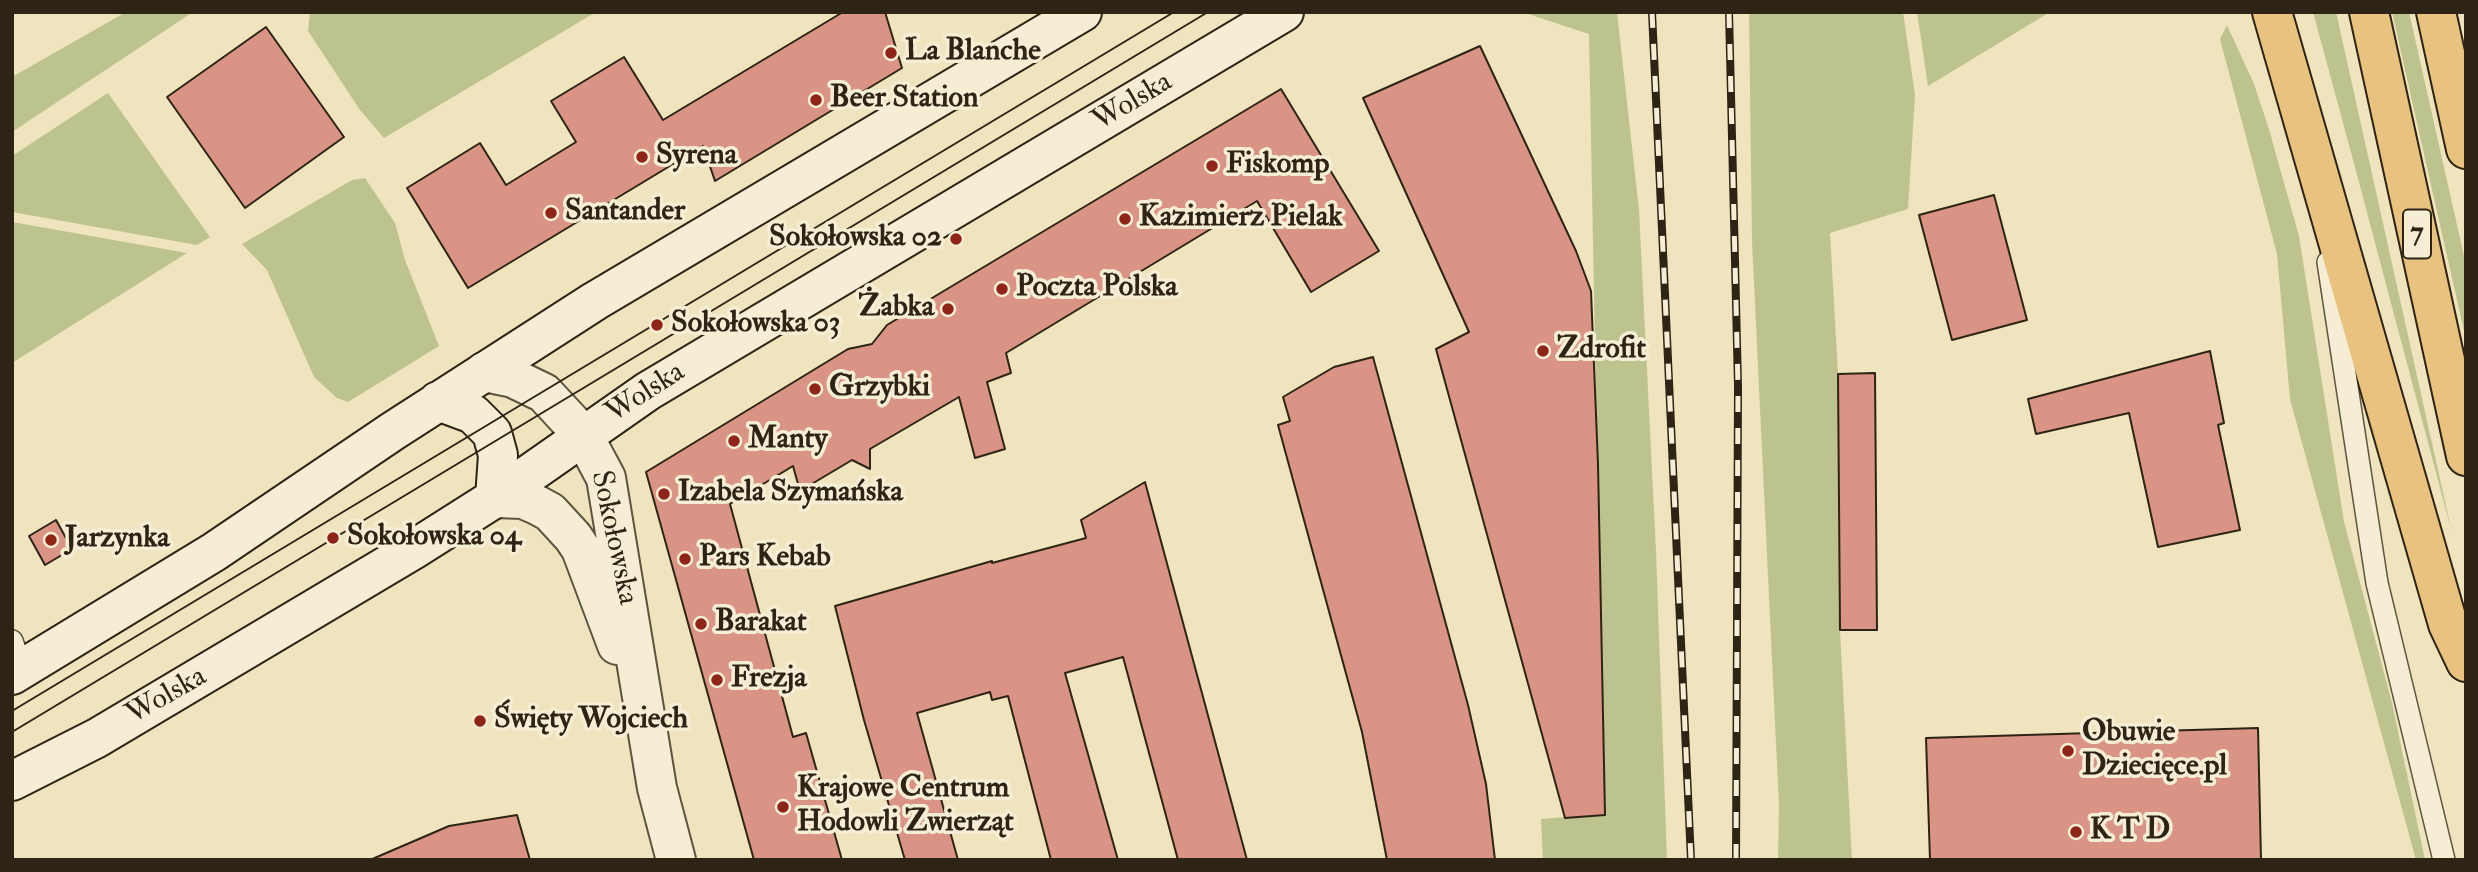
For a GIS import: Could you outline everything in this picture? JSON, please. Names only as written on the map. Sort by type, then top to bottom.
[{"type":"main road","points":[[15,662],[215,552],[438,401],[614,290],[1082,12]]},
{"type":"main road","name":"Wolska","points":[[12,781],[97,738],[246,650],[495,498],[648,391],[1284,12]]},
{"type":"main road","points":[[2272,12],[2448,624],[2466,662]]},
{"type":"main road","name":"7","points":[[2369,12],[2466,456]]},
{"type":"main road","points":[[2435,12],[2466,149]]},
{"type":"main road","name":"Sokołowska","points":[[484,372],[513,378],[544,393],[583,435],[606,478],[657,788],[676,860]]},
{"type":"main road","points":[[438,401],[473,414],[492,433],[498,455],[495,498]]},
{"type":"main road","name":"Sokołowska","points":[[495,498],[523,499],[550,512],[577,543],[647,722]]},
{"type":"lane","points":[[2311,153],[2376,583],[2444,860]]},
{"type":"green space","points":[[126,12],[193,12],[12,132],[12,77]]},
{"type":"green space","points":[[310,12],[596,12],[384,138],[360,110],[308,31]]},
{"type":"green space","points":[[1522,12],[1617,12],[1639,210],[1656,551],[1667,860],[1543,860],[1541,819],[1604,814],[1589,34]]},
{"type":"green space","points":[[1749,12],[1903,12],[1915,95],[1908,209],[1830,233],[1838,373],[1840,630],[1852,860],[1778,860],[1779,806],[1752,241]]},
{"type":"green space","points":[[1917,12],[2050,12],[1928,86]]},
{"type":"green space","points":[[2313,12],[2336,12],[2452,533],[2352,156]]},
{"type":"green space","points":[[2392,12],[2409,12],[2466,265],[2466,340]]},
{"type":"green space","points":[[2227,25],[2254,84],[2299,236],[2344,522],[2392,703],[2425,860],[2416,860],[2290,399],[2277,254],[2220,39]]},
{"type":"green space","points":[[108,93],[210,237],[197,245],[12,212],[12,156]]},
{"type":"green space","points":[[365,178],[395,223],[405,260],[439,346],[348,402],[337,398],[314,377],[267,270],[242,244],[352,180]]},
{"type":"green space","points":[[12,222],[187,253],[12,363]]},
{"type":"building","points":[[843,12],[885,12],[902,68],[715,181],[703,146],[468,288],[407,188],[480,143],[506,185],[576,142],[551,101],[624,57],[663,120]]},
{"type":"building","points":[[266,27],[344,137],[245,208],[167,97]]},
{"type":"building","points":[[1480,46],[1576,251],[1591,291],[1598,464],[1605,815],[1565,818],[1436,349],[1469,332],[1363,98]]},
{"type":"building","points":[[1281,89],[1379,251],[1311,292],[1257,201],[1006,353],[1011,373],[987,382],[1005,449],[975,458],[959,397],[870,449],[870,469],[852,460],[800,491],[793,466],[730,504],[793,737],[806,733],[842,860],[754,860],[646,472],[848,349],[872,344],[887,325]]},
{"type":"building","points":[[1994,195],[2027,320],[1952,340],[1919,215]]},
{"type":"building","points":[[2210,351],[2224,423],[2218,425],[2240,530],[2158,547],[2129,413],[2036,434],[2028,399]]},
{"type":"building","points":[[1373,357],[1468,705],[1486,784],[1495,860],[1387,860],[1362,732],[1278,425],[1290,421],[1283,397],[1334,367]]},
{"type":"building","points":[[1875,373],[1877,630],[1840,630],[1838,374]]},
{"type":"building","points":[[1145,482],[1247,860],[1178,860],[1123,657],[1065,673],[1118,860],[1051,860],[1008,696],[992,700],[990,692],[917,713],[958,860],[905,860],[864,720],[835,606],[992,561],[1086,538],[1081,520]]},
{"type":"building","points":[[56,520],[72,549],[45,565],[29,536]]},
{"type":"building","points":[[2258,728],[2261,860],[1930,860],[1926,738]]},
{"type":"building","points":[[517,815],[530,860],[370,860],[449,826]]},
{"type":"tram line","points":[[12,711],[1174,12]]},
{"type":"tram line","points":[[12,732],[1208,12]]},
{"type":"railway","points":[[1652,12],[1691,860]]},
{"type":"railway","points":[[1729,12],[1738,386],[1736,860]]},
{"type":"place","name":"La Blanche","points":[[891,53]]},
{"type":"place","name":"Beer Station","points":[[816,100]]},
{"type":"place","name":"Syrena","points":[[642,157]]},
{"type":"place","name":"Fiskomp","points":[[1212,166]]},
{"type":"place","name":"Santander","points":[[551,213]]},
{"type":"place","name":"Kazimierz Pielak","points":[[1125,219]]},
{"type":"place","name":"Sokołowska 02","points":[[956,239]]},
{"type":"place","name":"Poczta Polska","points":[[1002,289]]},
{"type":"place","name":"Żabka","points":[[948,309]]},
{"type":"place","name":"Sokołowska 03","points":[[657,325]]},
{"type":"place","name":"Zdrofit","points":[[1543,351]]},
{"type":"place","name":"Grzybki","points":[[815,389]]},
{"type":"place","name":"Manty","points":[[734,441]]},
{"type":"place","name":"Izabela Szymańska","points":[[664,494]]},
{"type":"place","name":"Sokołowska 04","points":[[333,538]]},
{"type":"place","name":"Jarzynka","points":[[51,540]]},
{"type":"place","name":"Pars Kebab","points":[[685,559]]},
{"type":"place","name":"Barakat","points":[[701,624]]},
{"type":"place","name":"Frezja","points":[[717,680]]},
{"type":"place","name":"Święty Wojciech","points":[[480,721]]},
{"type":"place","name":"Obuwie Dziecięce.pl","points":[[2068,751]]},
{"type":"place","name":"Krajowe Centrum Hodowli Zwierząt","points":[[783,807]]},
{"type":"place","name":"K T D","points":[[2076,832]]}]
